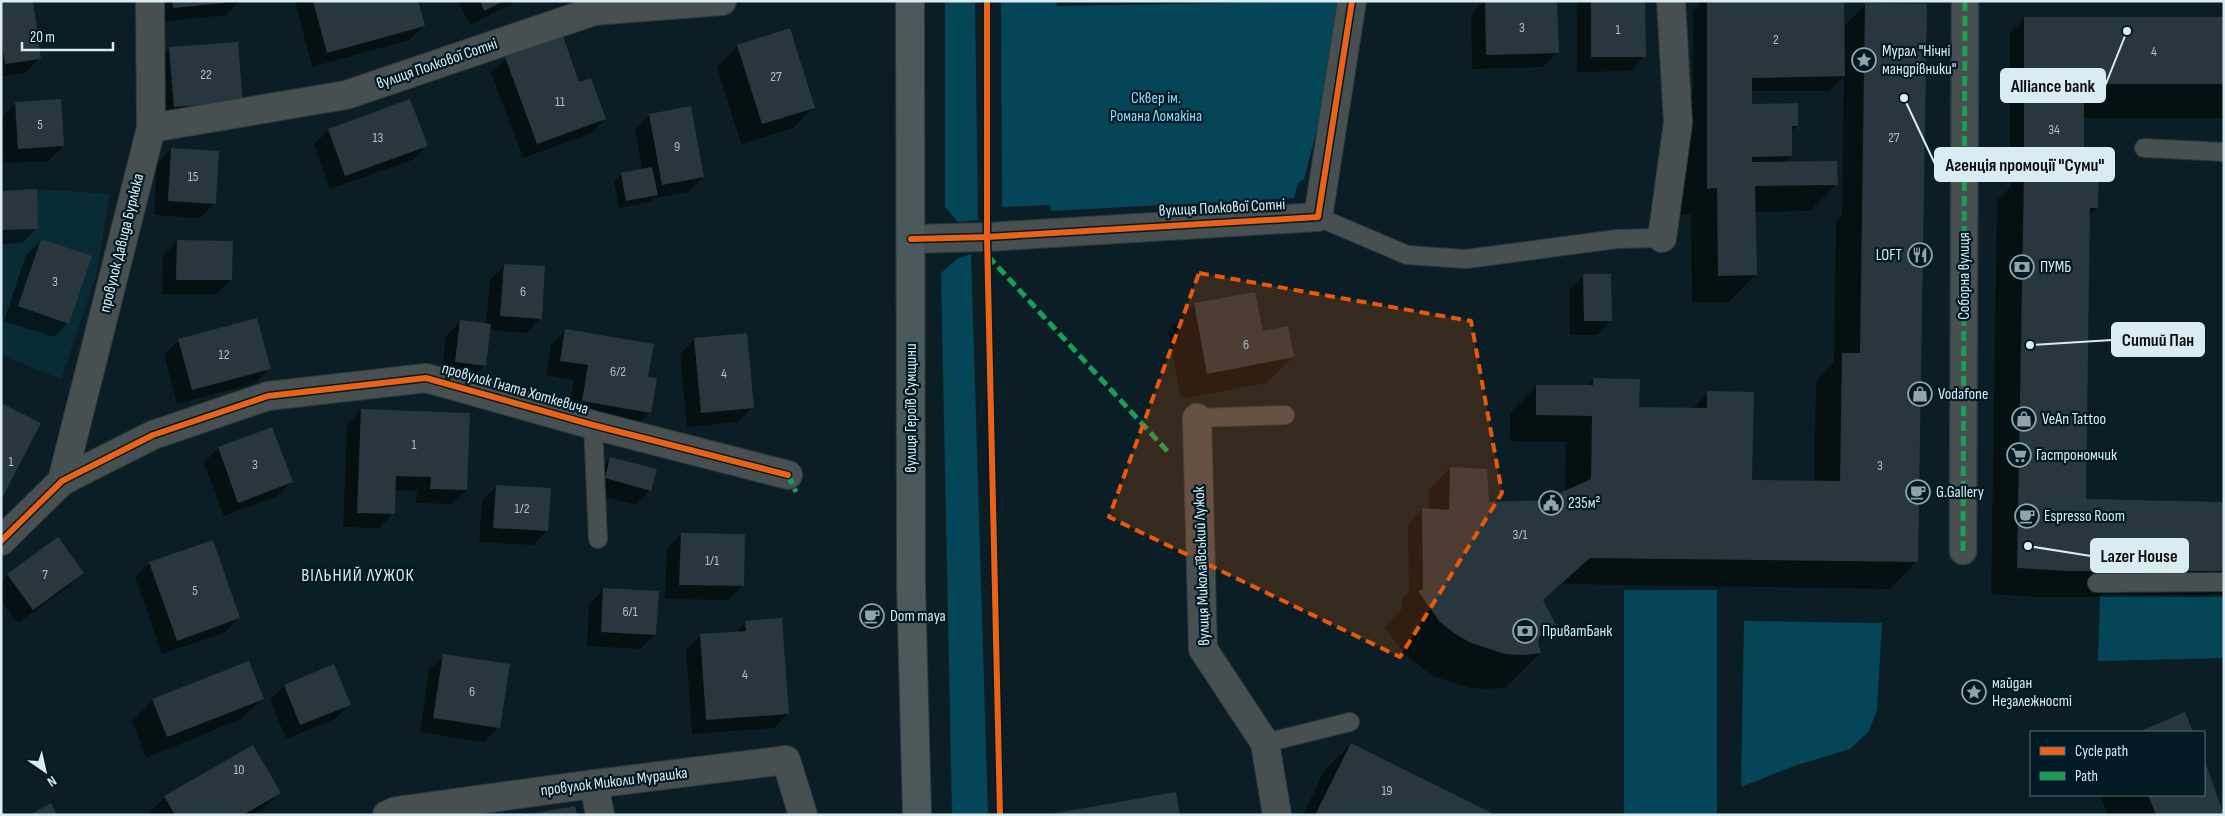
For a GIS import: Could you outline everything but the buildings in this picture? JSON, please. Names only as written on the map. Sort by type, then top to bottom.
[{"type":"main road","name":"вулиця Героїв Сумщини","points":[[910,1],[911,584],[917,815]]},
{"type":"street","name":"провулок Давида Бурлюка","points":[[62,481],[151,128],[150,1]]},
{"type":"street","name":"вулиця Полкової Сотні","points":[[151,128],[346,95],[594,11],[722,1]]},
{"type":"street","points":[[1318,217],[1352,1]]},
{"type":"street","points":[[1662,238],[1678,123],[1671,1]]},
{"type":"street","name":"Соборна вулиця","points":[[1964,551],[1965,1]]},
{"type":"street","name":"вулиця Полкової Сотні","points":[[910,239],[987,237],[1318,217]]},
{"type":"street","name":"провулок Гната Хоткевича","points":[[1,541],[62,481],[153,435],[268,396],[426,378],[592,425],[788,475]]},
{"type":"street","name":"вулиця Миколаївський Лужок","points":[[1197,418],[1202,649],[1265,743],[1277,815]]},
{"type":"street","name":"провулок Миколи Мурашка","points":[[387,815],[396,811],[786,760],[802,815]]},
{"type":"street","points":[[594,784],[600,815]]},
{"type":"lane","points":[[2144,148],[2224,152]]},
{"type":"lane","points":[[1318,217],[1408,255],[1466,259],[1616,240],[1662,238]]},
{"type":"lane","points":[[1197,418],[1285,415]]},
{"type":"lane","points":[[592,425],[598,539]]},
{"type":"lane","points":[[2097,583],[2224,582]]},
{"type":"lane","points":[[1265,743],[1350,722]]},
{"type":"highlighted area","points":[[1199,273],[1471,321],[1502,493],[1400,657],[1109,517]]},
{"type":"shaded area","points":[[37,189],[110,194],[96,276],[61,379],[1,355],[1,191]]},
{"type":"green space","points":[[945,1],[975,1],[978,220],[958,222],[945,207]]},
{"type":"green space","name":"Сквер ім. Романа Ломакіна","points":[[1001,1],[1056,1],[1057,6],[1335,1],[1337,4],[1326,95],[1304,179],[1298,183],[1294,198],[1051,211],[1050,205],[1002,207]]},
{"type":"green space","points":[[971,254],[988,815],[952,815],[941,273],[957,259]]},
{"type":"green space","points":[[1624,590],[1717,590],[1717,815],[1624,815]]},
{"type":"green space","points":[[2100,595],[2224,595],[2224,658],[2098,661]]},
{"type":"green space","points":[[1744,621],[1882,623],[1877,710],[1869,731],[1850,749],[1794,766],[1741,787]]},
{"type":"marked path","points":[[1963,551],[1965,1]]},
{"type":"marked path","points":[[988,256],[1169,453]]},
{"type":"marked path","points":[[788,475],[796,492]]},
{"type":"cycle path","points":[[987,1],[987,237],[1000,815]]},
{"type":"cycle path","points":[[911,239],[987,237],[1318,217],[1352,1]]},
{"type":"cycle path","points":[[1,541],[62,481],[153,435],[268,396],[426,378],[593,425],[788,475]]},
{"type":"place","name":"Alliance bank","points":[[2127,31]]},
{"type":"place","name":"Мурал \"Нічні мандрівники\"","points":[[1864,60]]},
{"type":"place","name":"Агенція промоції \"Суми\"","points":[[1904,98]]},
{"type":"place","name":"LOFT","points":[[1920,255]]},
{"type":"place","name":"ПУМБ","points":[[2022,267]]},
{"type":"place","name":"Ситий Пан","points":[[2030,345]]},
{"type":"place","name":"Vodafone","points":[[1920,394]]},
{"type":"place","name":"VeAn Tattoo","points":[[2024,419]]},
{"type":"place","name":"Гастрономчик","points":[[2019,455]]},
{"type":"place","name":"G.Gallery","points":[[1918,492]]},
{"type":"place","name":"235м²","points":[[1551,503]]},
{"type":"place","name":"Espresso Room","points":[[2027,516]]},
{"type":"place","name":"Lazer House","points":[[2028,546]]},
{"type":"place","name":"Dom maya","points":[[872,616]]},
{"type":"place","name":"ПриватБанк","points":[[1525,631]]},
{"type":"place","name":"майдан Незалежності","points":[[1974,692]]},
{"type":"district","name":"ВІЛЬНИЙ ЛУЖОК","points":[[358,575]]}]
